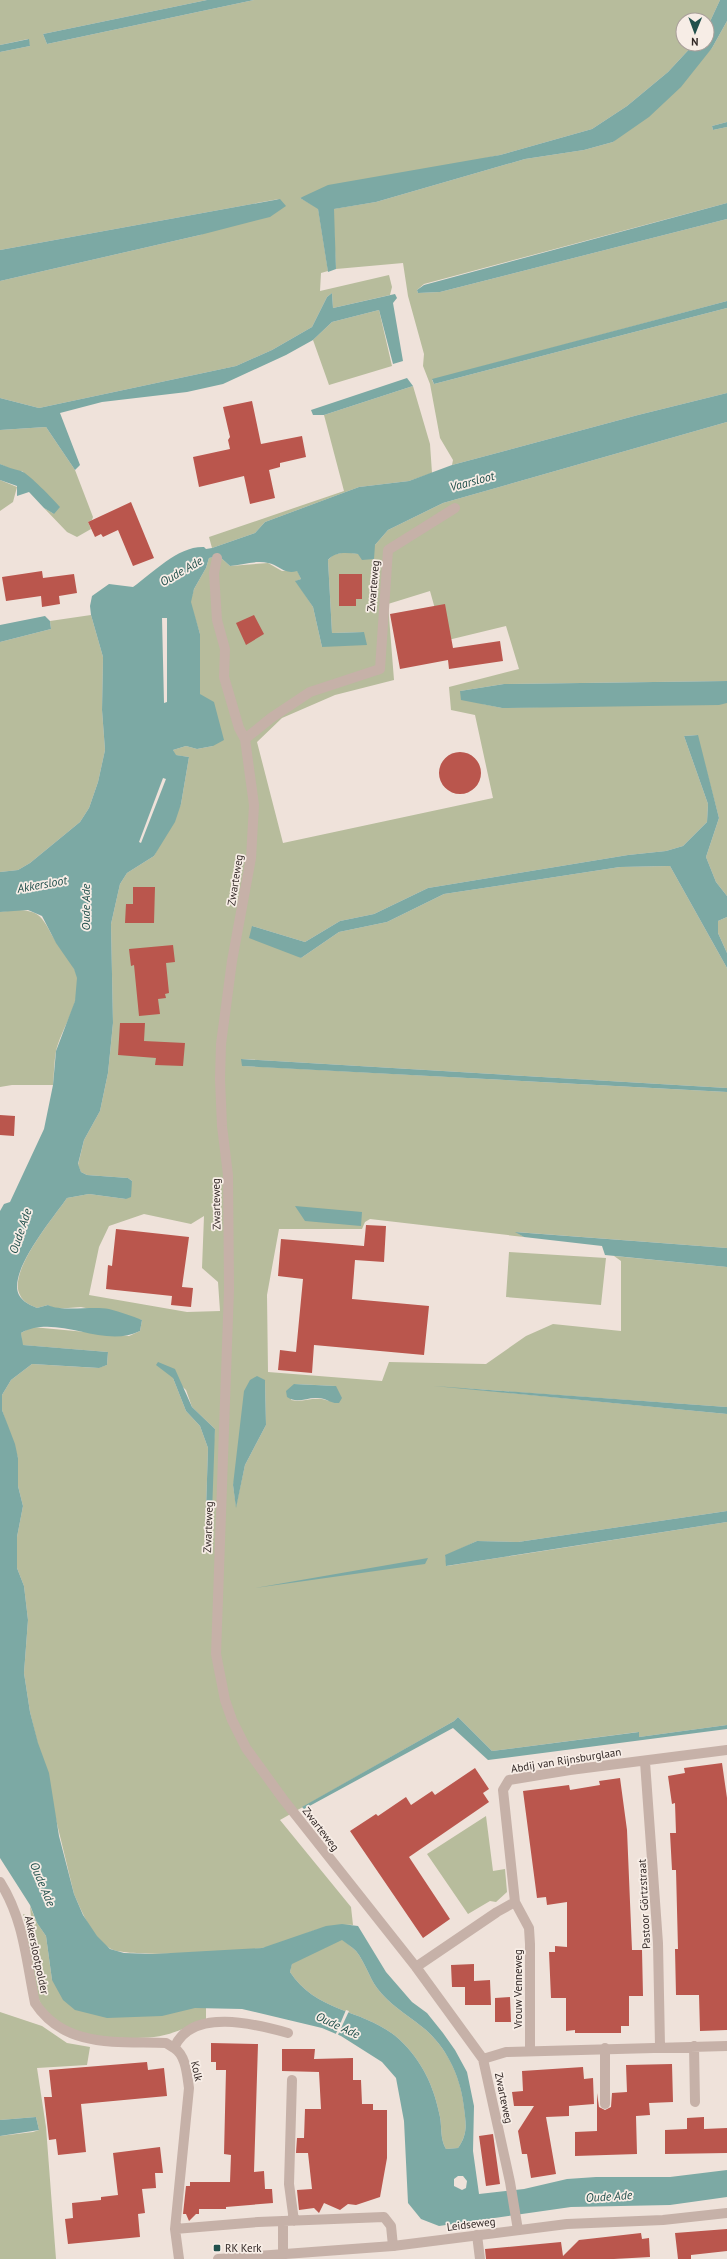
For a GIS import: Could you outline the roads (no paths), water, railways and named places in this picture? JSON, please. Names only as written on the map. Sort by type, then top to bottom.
[{"type":"street","name":"Zwarteweg","points":[[245,739],[271,718],[310,692],[380,669],[388,550],[455,508]]},
{"type":"street","name":"Zwarteweg","points":[[217,558],[214,573],[217,620],[225,649],[224,677],[239,728],[245,739],[254,806],[251,858],[232,961],[221,1044],[220,1079],[222,1126],[228,1175],[229,1289],[216,1654],[219,1677],[232,1720],[246,1748],[283,1799],[416,1967],[483,2058],[510,2182],[517,2226]]},
{"type":"street","name":"Abdij van Rijnsburglaan","points":[[529,1928],[516,1902],[503,1790],[509,1780],[570,1770],[645,1762],[727,1750]]},
{"type":"street","name":"Pastoor Görtzstraat","points":[[645,1762],[658,1943],[660,2046]]},
{"type":"street","name":"Akkerslootpolder","points":[[0,1882],[14,1905],[19,1920],[35,2003],[42,2014],[54,2025],[79,2036],[106,2042],[166,2043],[174,2048]]},
{"type":"street","points":[[416,1967],[497,1912],[516,1902]]},
{"type":"street","name":"Vrouw Venneweg","points":[[529,1928],[530,2051]]},
{"type":"street","points":[[174,2048],[178,2038],[186,2032],[198,2026],[226,2021],[257,2024],[288,2033]]},
{"type":"street","points":[[483,2058],[506,2052],[660,2046],[727,2046]]},
{"type":"street","points":[[694,2046],[695,2102]]},
{"type":"street","name":"Kolk","points":[[174,2048],[178,2050],[186,2069],[189,2088],[175,2229],[179,2259]]},
{"type":"street","points":[[605,2048],[605,2104]]},
{"type":"street","points":[[283,2255],[288,2221],[292,2080]]},
{"type":"street","name":"Leidseweg","points":[[218,2259],[393,2246],[477,2235],[517,2226],[663,2220],[727,2213]]},
{"type":"street","points":[[175,2229],[384,2216],[391,2226],[393,2246]]},
{"type":"street","points":[[477,2235],[480,2259]]},
{"type":"water","points":[[207,0],[254,0],[47,44],[43,34]]},
{"type":"water","points":[[720,0],[727,0],[727,21],[715,43],[715,12]]},
{"type":"water","points":[[29,39],[30,46],[0,52],[0,45]]},
{"type":"water","points":[[687,52],[709,52],[681,87],[649,117],[613,142],[584,150],[525,159],[376,202],[334,209],[336,269],[328,272],[318,209],[300,198],[328,185],[500,155],[592,129],[627,106],[668,72]]},
{"type":"water","points":[[727,122],[727,127],[713,130],[712,126]]},
{"type":"water","points":[[280,199],[286,206],[270,217],[200,235],[0,281],[0,250]]},
{"type":"water","points":[[727,203],[727,219],[440,292],[418,293],[417,290],[424,285]]},
{"type":"water","points":[[332,293],[333,308],[395,294],[397,298],[393,303],[403,361],[393,364],[379,310],[332,322],[313,340],[286,355],[223,384],[187,392],[102,402],[60,413],[80,465],[75,470],[46,427],[0,430],[0,398],[39,408],[236,366],[272,350],[312,327],[327,297]]},
{"type":"water","points":[[727,301],[727,308],[434,384],[432,379]]},
{"type":"water","points":[[407,378],[413,386],[324,415],[313,415],[311,410]]},
{"type":"water","points":[[727,393],[727,422],[443,503],[388,530],[375,545],[374,559],[362,560],[358,554],[350,553],[342,553],[331,557],[328,560],[332,633],[364,632],[367,645],[322,647],[313,607],[295,581],[301,579],[297,571],[285,571],[272,564],[264,562],[230,566],[219,556],[209,558],[206,568],[194,589],[191,602],[200,634],[200,694],[214,702],[224,740],[213,746],[197,749],[186,746],[173,750],[176,755],[189,757],[181,804],[175,822],[154,856],[127,873],[120,884],[111,924],[113,1023],[108,1073],[100,1111],[84,1140],[78,1164],[81,1172],[87,1175],[128,1178],[132,1181],[131,1197],[126,1199],[89,1194],[67,1198],[25,1259],[17,1285],[19,1295],[23,1300],[37,1308],[48,1305],[69,1309],[109,1309],[142,1320],[140,1331],[126,1336],[111,1337],[50,1327],[35,1328],[21,1333],[23,1345],[108,1352],[107,1365],[99,1368],[32,1364],[11,1380],[2,1395],[2,1410],[15,1444],[18,1458],[18,1486],[23,1506],[17,1537],[17,1568],[24,1586],[28,1620],[24,1673],[30,1712],[38,1743],[49,1773],[59,1836],[74,1894],[83,1915],[97,1936],[110,1949],[124,1953],[153,1954],[262,1948],[326,1926],[342,1924],[358,1926],[386,1972],[412,2002],[427,2013],[455,2050],[467,2072],[474,2106],[473,2151],[479,2194],[524,2189],[567,2179],[596,2177],[670,2177],[727,2170],[727,2197],[670,2205],[571,2207],[439,2226],[421,2219],[408,2203],[404,2121],[396,2078],[382,2062],[341,2036],[322,2028],[242,2009],[195,2008],[162,2016],[107,2018],[75,2010],[63,2000],[52,1980],[46,1936],[37,1923],[30,1905],[0,1858],[0,1211],[4,1204],[10,1202],[44,1129],[53,1085],[56,1051],[75,1001],[77,978],[74,969],[56,943],[42,916],[28,910],[0,912],[0,872],[18,870],[30,863],[80,822],[89,808],[98,782],[105,750],[102,710],[103,657],[91,615],[90,606],[92,596],[109,584],[133,587],[167,561],[185,551],[194,548],[212,548],[255,533],[265,522],[359,487],[409,481],[452,465],[638,415]],"holes":[[[162,618],[167,618],[167,702],[164,703]],[[163,778],[166,779],[141,843],[139,842]],[[342,1940],[356,1951],[374,1984],[382,1994],[392,2004],[430,2034],[438,2042],[451,2062],[460,2085],[466,2129],[458,2148],[446,2149],[442,2137],[440,2117],[431,2085],[421,2065],[408,2048],[387,2030],[373,2022],[328,2004],[314,1996],[301,1986],[290,1972],[292,1964]],[[458,2176],[463,2176],[467,2181],[466,2188],[462,2190],[454,2186],[454,2179]]]},
{"type":"water","points":[[0,464],[21,471],[29,476],[60,507],[54,514],[44,508],[29,492],[17,496],[17,486],[0,480]]},
{"type":"water","points":[[45,616],[50,621],[51,629],[0,642],[0,625]]},
{"type":"water","points":[[727,681],[727,703],[719,705],[502,708],[461,700],[460,691],[504,684]]},
{"type":"water","points":[[698,735],[719,818],[706,857],[716,882],[727,896],[727,917],[718,921],[718,933],[727,953],[727,968],[670,866],[620,867],[444,894],[387,922],[339,932],[301,958],[249,938],[252,926],[305,942],[340,921],[374,914],[428,888],[628,855],[666,851],[683,846],[707,822],[708,804],[684,736]]},
{"type":"water","points":[[241,1059],[727,1088],[727,1092],[242,1066]]},
{"type":"water","points":[[295,1206],[362,1212],[361,1226],[305,1221]]},
{"type":"water","points":[[515,1232],[727,1248],[727,1267],[605,1255],[602,1246],[524,1237]]},
{"type":"water","points":[[158,1362],[175,1369],[192,1407],[215,1429],[211,1541],[205,1540],[208,1448],[200,1426],[186,1411],[173,1378],[156,1365]]},
{"type":"water","points":[[257,1376],[265,1380],[266,1425],[245,1465],[236,1508],[233,1485],[244,1391],[250,1380]]},
{"type":"water","points":[[294,1384],[336,1386],[342,1398],[339,1403],[321,1398],[298,1400],[291,1399],[287,1397],[286,1391]]},
{"type":"water","points":[[434,1386],[727,1407],[727,1414]]},
{"type":"water","points":[[727,1511],[727,1522],[446,1566],[445,1555],[477,1541],[518,1542]]},
{"type":"water","points":[[428,1558],[425,1564],[255,1588]]},
{"type":"water","points":[[458,1717],[492,1751],[639,1732],[639,1737],[727,1725],[727,1729],[488,1760],[453,1728],[304,1809],[302,1807],[454,1721]]},
{"type":"water","points":[[36,2117],[39,2130],[0,2136],[0,2120]]},
{"type":"place","name":"RK Kerk","points":[[217,2248]]},
{"type":"water label","name":"Vaarsloot","points":[[472,481]]},
{"type":"water label","name":"Oude Ade","points":[[181,571]]},
{"type":"water label","name":"Akkersloot","points":[[42,884]]},
{"type":"water label","name":"Oude Ade","points":[[85,907]]},
{"type":"water label","name":"Oude Ade","points":[[20,1231]]},
{"type":"water label","name":"Oude Ade","points":[[43,1884]]},
{"type":"water label","name":"Oude Ade","points":[[338,2025]]},
{"type":"water label","name":"Oude Ade","points":[[609,2196]]}]
